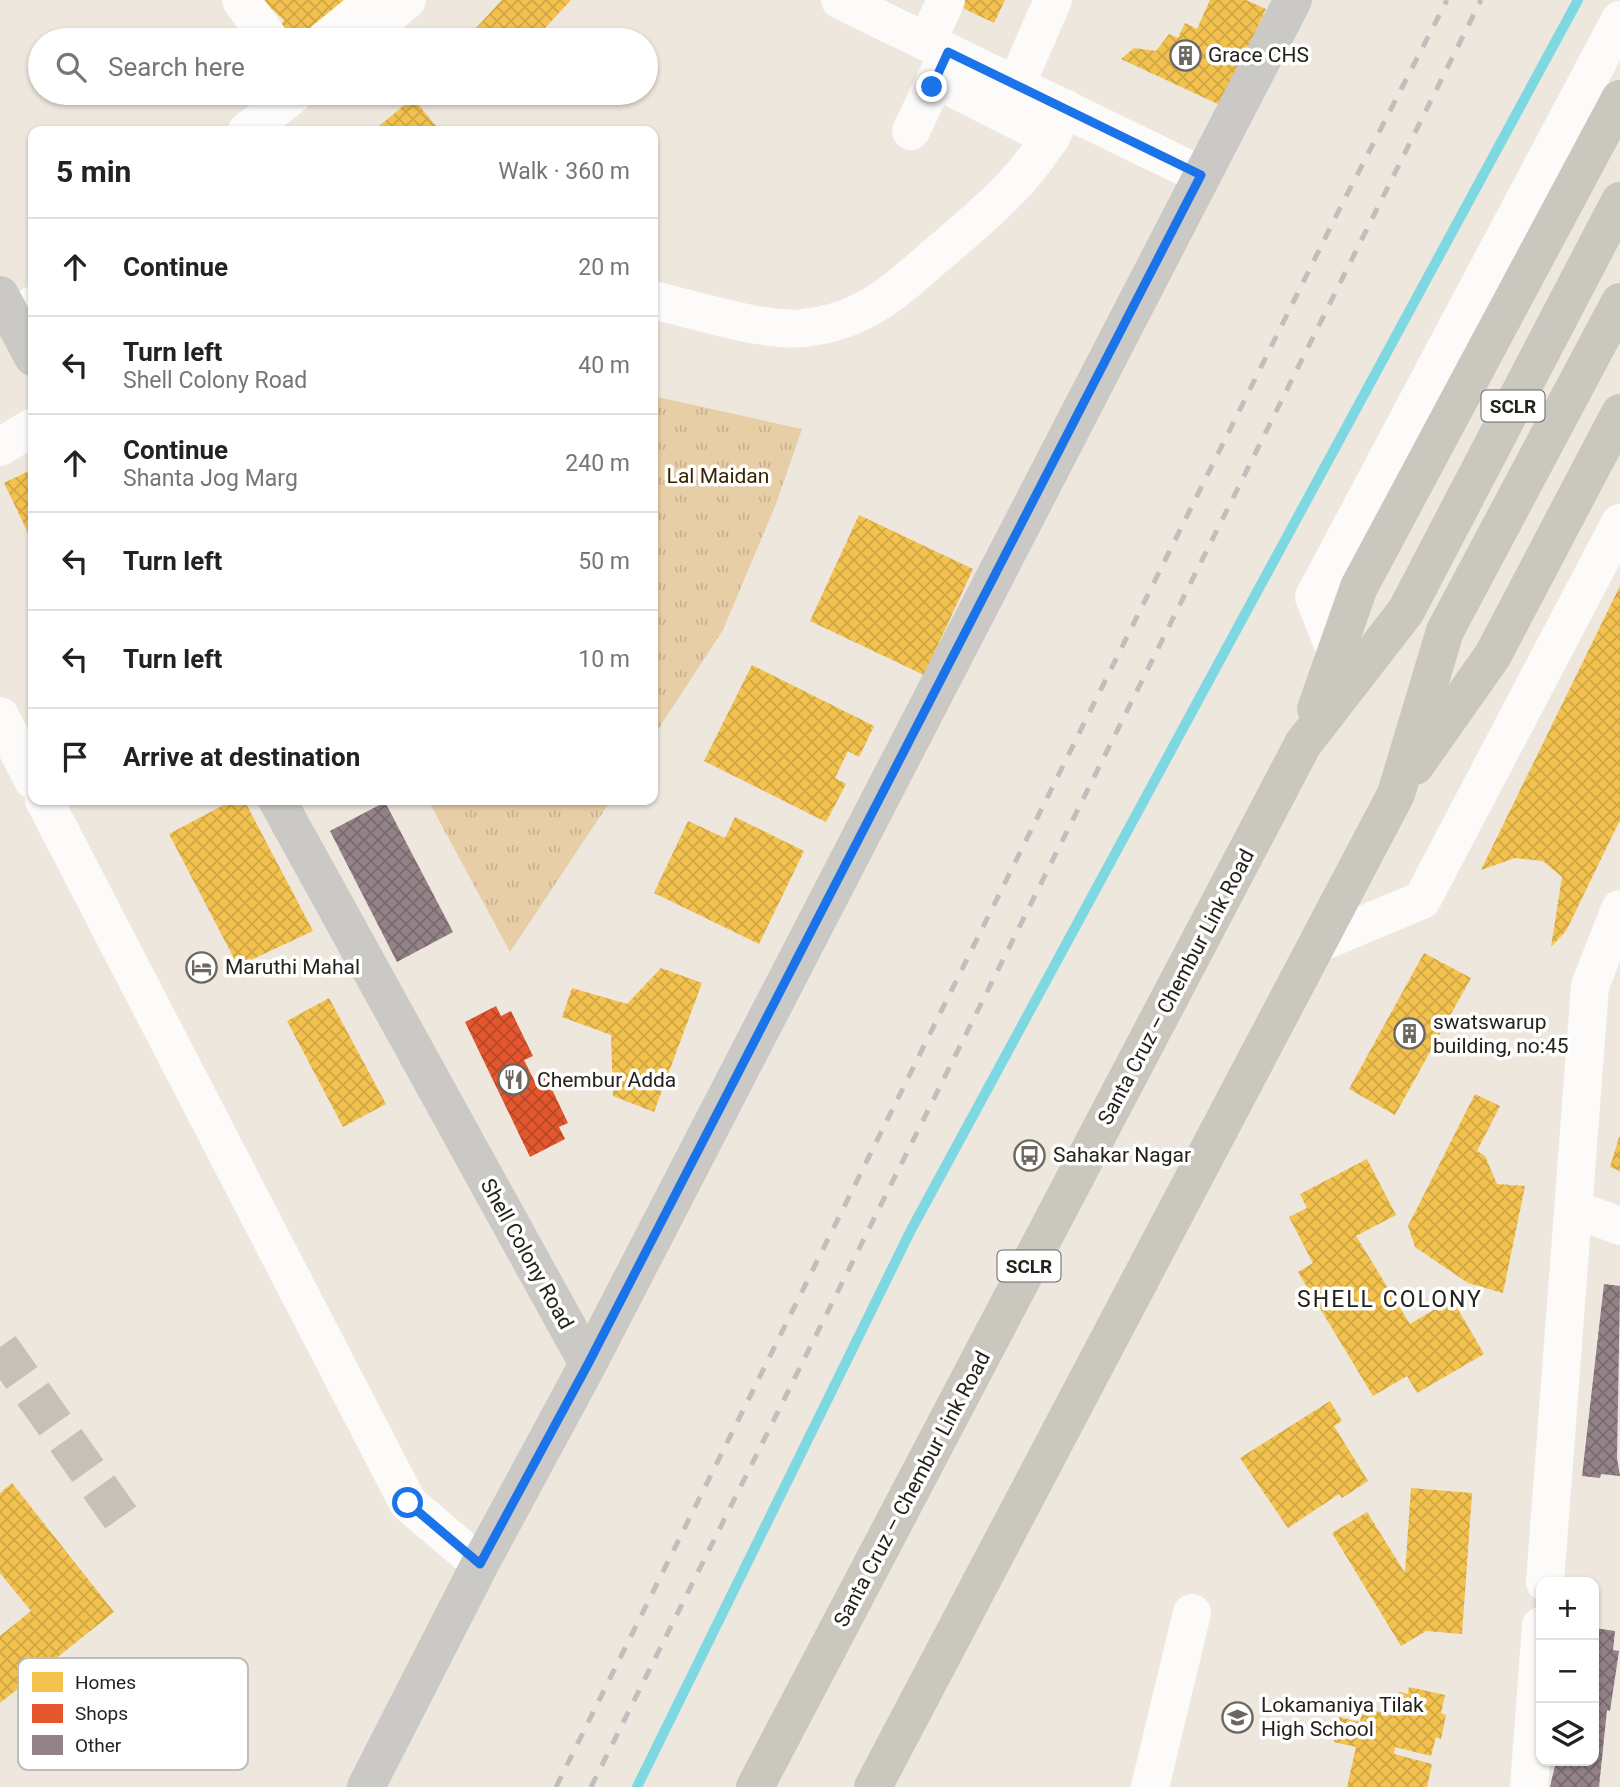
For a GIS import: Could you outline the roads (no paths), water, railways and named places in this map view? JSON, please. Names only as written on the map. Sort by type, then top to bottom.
[{"type":"highway","points":[[1303,744],[1359,587],[1620,99]]},
{"type":"highway","name":"Santa Cruz – Chembur Link Road","points":[[755,1787],[1303,744],[1406,611],[1620,201]]},
{"type":"highway","name":"SCLR","points":[[873,1787],[1396,794],[1445,631],[1620,302]]},
{"type":"highway","points":[[1396,794],[1493,655],[1620,413]]},
{"type":"street","points":[[241,0],[261,28]]},
{"type":"street","points":[[339,28],[373,0]]},
{"type":"street","points":[[373,28],[407,0]]},
{"type":"street","points":[[840,0],[937,58],[1058,123],[1201,175]]},
{"type":"street","points":[[911,131],[937,58],[946,0]]},
{"type":"street","points":[[1016,85],[1053,0]]},
{"type":"street","points":[[366,1787],[480,1564],[588,1364],[1293,0]]},
{"type":"street","points":[[1336,652],[1314,597],[1620,20]]},
{"type":"street","points":[[937,58],[1016,85],[1058,123]]},
{"type":"street","points":[[253,126],[280,105]]},
{"type":"street","points":[[658,301],[739,321],[801,329],[830,324],[859,313],[885,299],[1006,196],[1058,123]]},
{"type":"street","points":[[15,307],[28,344]]},
{"type":"street","points":[[0,447],[28,430]]},
{"type":"street","points":[[1317,944],[1422,900],[1620,523]]},
{"type":"street","points":[[0,716],[28,770]]},
{"type":"street","points":[[47,805],[408,1503],[480,1564]]},
{"type":"street","name":"Shell Colony Road","points":[[280,805],[588,1364]]},
{"type":"street","points":[[1545,1577],[1591,986],[1620,909]]},
{"type":"street","points":[[1573,1209],[1620,1226]]},
{"type":"street","points":[[1150,1787],[1192,1613]]},
{"type":"street","points":[[1529,1787],[1540,1640]]},
{"type":"waterway","points":[[637,1787],[911,1230],[1578,0]]},
{"type":"tunnel","points":[[0,1347],[131,1532]]},
{"type":"railway","points":[[556,1787],[1337,214],[1447,0]]},
{"type":"railway","points":[[591,1787],[1481,0]]},
{"type":"place","name":"Grace CHS","points":[[1185,55]]},
{"type":"place","name":"Maruthi Mahal","points":[[202,967]]},
{"type":"place","name":"swatswarup building, no:45","points":[[1410,1034]]},
{"type":"place","name":"Chembur Adda","points":[[514,1080]]},
{"type":"place","name":"Sahakar Nagar","points":[[1030,1155]]},
{"type":"place","name":"Lokamaniya Tilak High School","points":[[1238,1717]]},
{"type":"district","name":"SHELL COLONY","points":[[1390,1299]]},
{"type":"park label","name":"Lal Maidan","points":[[718,476]]}]
